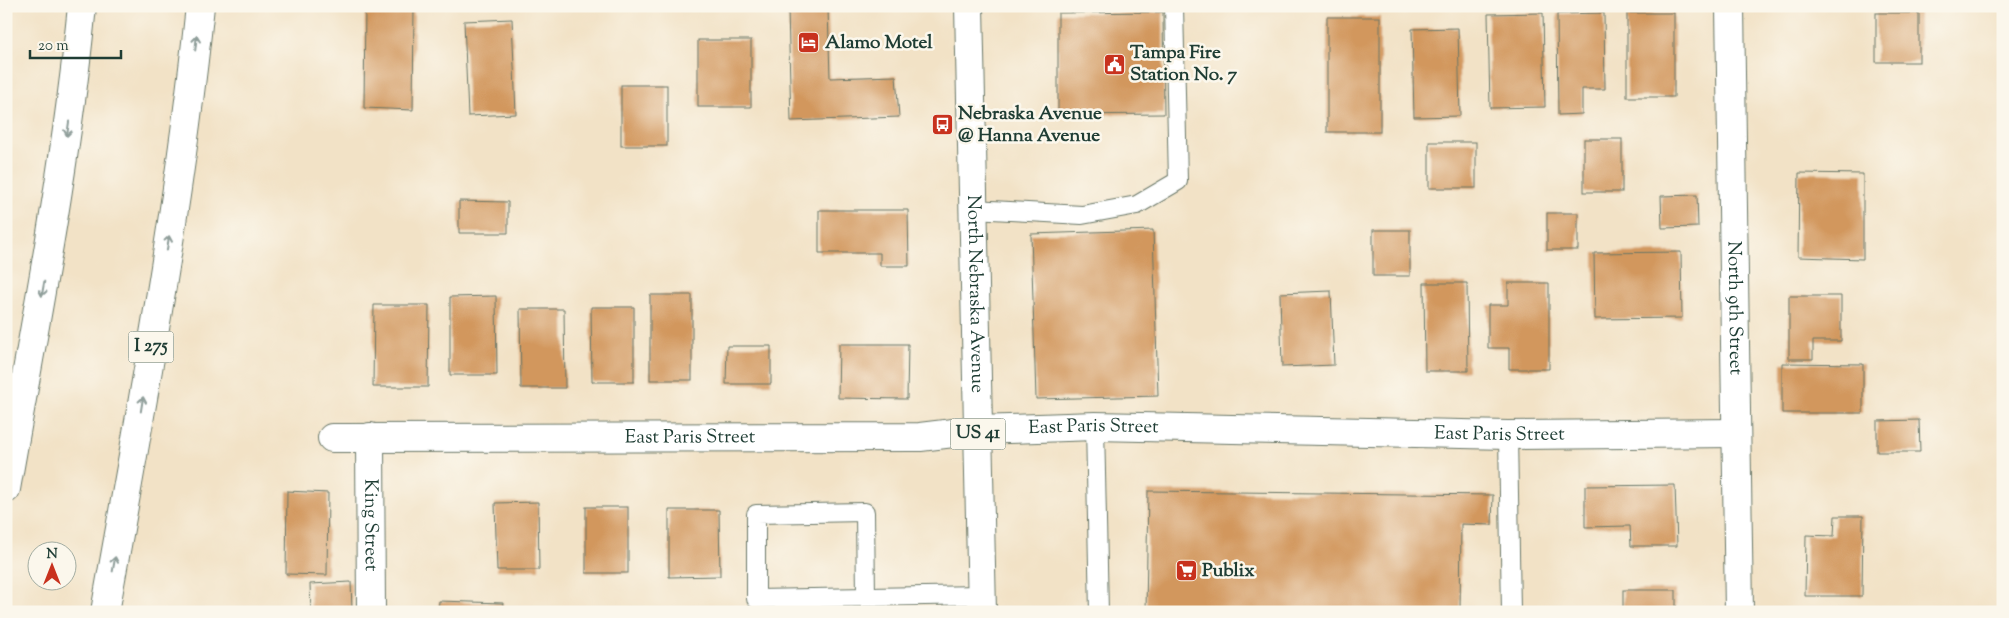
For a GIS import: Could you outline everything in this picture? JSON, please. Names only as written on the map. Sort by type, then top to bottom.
[{"type":"main road","points":[[6,489],[56,216],[75,80],[82,6]]},
{"type":"main road","name":"I 275","points":[[105,612],[138,433],[192,80],[200,6]]},
{"type":"main road","name":"North Nebraska Avenue","points":[[969,6],[982,603]]},
{"type":"main road","name":"North 9th Street","points":[[1730,6],[1739,612]]},
{"type":"main road","name":"East Paris Street","points":[[332,438],[920,437],[978,430],[1095,426],[1508,435],[1736,433]]},
{"type":"main road","name":"King Street","points":[[370,437],[371,612]]},
{"type":"lane","points":[[973,209],[1082,215],[1136,205],[1178,181],[1174,6]]},
{"type":"lane","points":[[1095,426],[1099,612]]},
{"type":"lane","points":[[1508,435],[1511,612]]},
{"type":"lane","points":[[866,597],[865,512],[756,514],[756,599],[866,597],[982,603]]},
{"type":"building","points":[[365,6],[414,6],[413,110],[364,108]]},
{"type":"building","name":"Alamo Motel","points":[[828,9],[830,78],[896,76],[899,117],[791,121],[788,10]]},
{"type":"building","points":[[1163,12],[1164,114],[1058,115],[1058,13]]},
{"type":"building","points":[[1543,13],[1545,107],[1490,108],[1488,14]]},
{"type":"building","points":[[1604,13],[1605,89],[1582,89],[1582,114],[1558,115],[1557,14]]},
{"type":"building","points":[[1627,13],[1674,13],[1674,97],[1627,97]]},
{"type":"building","points":[[1876,13],[1919,13],[1919,62],[1876,62]]},
{"type":"building","points":[[1327,17],[1380,17],[1380,132],[1327,132]]},
{"type":"building","points":[[512,19],[516,114],[468,116],[464,21]]},
{"type":"building","points":[[1458,28],[1460,116],[1414,117],[1412,29]]},
{"type":"building","points":[[698,40],[751,40],[751,107],[698,107]]},
{"type":"building","points":[[621,85],[667,85],[667,146],[621,146]]},
{"type":"building","points":[[1584,139],[1622,139],[1622,192],[1584,192]]},
{"type":"building","points":[[1429,142],[1476,142],[1476,188],[1429,188]]},
{"type":"building","points":[[1799,173],[1863,174],[1863,259],[1798,257]]},
{"type":"building","points":[[1697,195],[1698,227],[1662,228],[1661,196]]},
{"type":"building","points":[[459,201],[508,202],[508,233],[459,233]]},
{"type":"building","points":[[819,210],[908,210],[909,266],[880,266],[880,253],[819,253]]},
{"type":"building","points":[[1547,213],[1578,213],[1578,250],[1547,250]]},
{"type":"building","points":[[1153,230],[1158,396],[1036,399],[1031,234]]},
{"type":"building","points":[[1373,230],[1410,230],[1410,276],[1373,276]]},
{"type":"building","points":[[1681,252],[1682,318],[1595,319],[1594,253]]},
{"type":"building","points":[[1424,283],[1467,283],[1468,371],[1425,371]]},
{"type":"building","points":[[1508,283],[1549,283],[1549,369],[1509,369],[1509,348],[1488,348],[1488,305],[1508,305]]},
{"type":"building","points":[[1331,291],[1334,365],[1282,367],[1280,293]]},
{"type":"building","points":[[650,295],[692,295],[692,380],[650,380]]},
{"type":"building","points":[[496,296],[497,375],[450,375],[450,297]]},
{"type":"building","points":[[1789,296],[1841,296],[1841,341],[1813,341],[1813,359],[1789,359]]},
{"type":"building","points":[[374,305],[429,305],[428,387],[373,387]]},
{"type":"building","points":[[591,307],[634,307],[634,382],[592,382]]},
{"type":"building","points":[[520,309],[564,309],[565,388],[521,388]]},
{"type":"building","points":[[839,344],[908,344],[907,399],[838,398]]},
{"type":"building","points":[[727,346],[771,346],[771,384],[726,384]]},
{"type":"building","points":[[1782,363],[1863,364],[1863,413],[1782,413]]},
{"type":"building","points":[[1919,420],[1920,452],[1877,452],[1877,421]]},
{"type":"building","points":[[1675,485],[1677,546],[1631,546],[1630,526],[1585,527],[1585,486]]},
{"type":"building","points":[[287,491],[328,493],[327,575],[286,574]]},
{"type":"building","points":[[1148,491],[1493,495],[1492,525],[1461,524],[1460,612],[1146,612]]},
{"type":"building","points":[[538,502],[539,570],[497,570],[495,503]]},
{"type":"building","points":[[586,507],[628,507],[628,573],[586,573]]},
{"type":"building","points":[[669,510],[719,510],[720,576],[669,577]]},
{"type":"building","points":[[1835,516],[1863,516],[1862,596],[1805,596],[1806,535],[1834,536]]},
{"type":"building","points":[[351,582],[352,610],[311,612],[310,584]]},
{"type":"building","points":[[1623,590],[1676,590],[1676,612],[1623,612]]},
{"type":"building","points":[[439,601],[503,603],[502,612],[438,612]]},
{"type":"place","name":"Alamo Motel","points":[[809,43]]},
{"type":"place","name":"Tampa Fire Station No. 7","points":[[1114,64]]},
{"type":"place","name":"Nebraska Avenue @ Hanna Avenue","points":[[942,125]]},
{"type":"place","name":"Publix","points":[[1186,571]]}]
